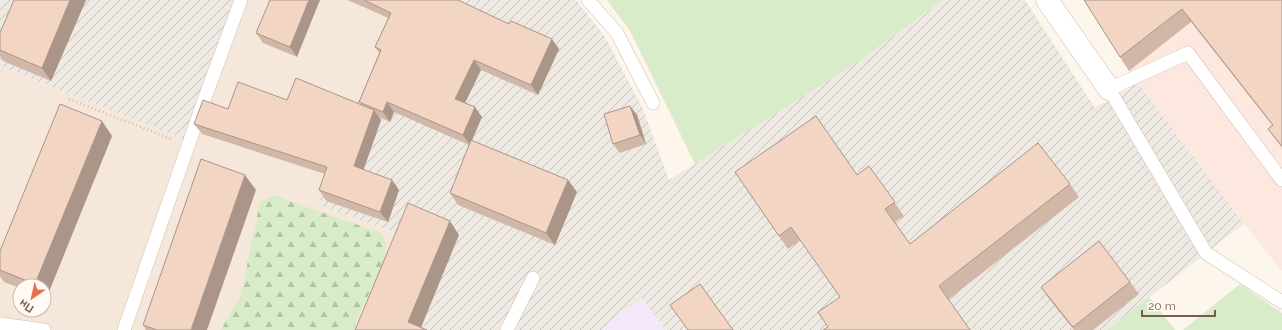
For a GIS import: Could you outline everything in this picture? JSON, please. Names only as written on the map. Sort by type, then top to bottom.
[{"type":"street","points":[[1047,0],[1109,89]]},
{"type":"lane","points":[[124,330],[188,145],[241,0]]},
{"type":"lane","points":[[588,0],[617,33],[653,103]]},
{"type":"lane","points":[[1282,180],[1188,53],[1109,89],[1206,253],[1282,302]]},
{"type":"lane","points":[[507,330],[533,278]]},
{"type":"lane","points":[[0,324],[44,330]]},
{"type":"path","points":[[69,99],[188,145]]},
{"type":"shaded area","points":[[0,0],[238,0],[186,140],[0,66]]},
{"type":"shaded area","points":[[238,0],[407,0],[345,128],[318,205],[403,235],[364,330],[0,330],[0,66],[186,140]]},
{"type":"shaded area","points":[[407,0],[576,0],[605,37],[643,109],[669,180],[852,66],[943,0],[1025,0],[1095,108],[1138,83],[1244,224],[1107,330],[665,330],[642,298],[601,330],[364,330],[403,235],[318,205],[345,128]]},
{"type":"shaded area","points":[[1085,0],[1219,0],[1282,80],[1282,271],[1244,224],[1129,71]]},
{"type":"shaded area","points":[[642,298],[665,330],[601,330]]},
{"type":"green space","points":[[607,0],[943,0],[852,66],[695,164],[630,31]]},
{"type":"green space","points":[[273,195],[381,233],[386,243],[385,260],[356,321],[354,330],[221,330],[241,295],[260,202]]},
{"type":"green space","points":[[1240,284],[1282,313],[1282,330],[1183,330]]},
{"type":"green space","points":[[1149,297],[1175,330],[1107,330]]},
{"type":"building","points":[[14,0],[70,0],[42,68],[0,50],[0,33]]},
{"type":"building","points":[[270,0],[309,0],[290,47],[256,33]]},
{"type":"building","points":[[364,0],[458,0],[509,24],[511,21],[552,39],[531,85],[474,60],[455,99],[475,107],[463,135],[387,102],[383,112],[359,102],[381,50],[375,47],[391,13]]},
{"type":"building","points":[[1084,0],[1282,0],[1282,146],[1268,129],[1273,125],[1182,9],[1120,57]]},
{"type":"building","points":[[296,78],[374,110],[354,166],[392,180],[380,212],[319,190],[327,167],[194,124],[203,100],[228,109],[238,82],[287,100]]},
{"type":"building","points":[[60,104],[102,121],[37,278],[20,278],[0,270],[0,251]]},
{"type":"building","points":[[630,106],[640,135],[613,144],[604,114]]},
{"type":"building","points":[[816,116],[857,175],[869,166],[895,202],[885,209],[910,244],[1038,143],[1070,184],[939,286],[970,330],[823,330],[828,327],[818,312],[840,297],[791,227],[779,236],[735,172]]},
{"type":"building","points":[[471,140],[568,180],[546,233],[450,193]]},
{"type":"building","points":[[201,159],[245,175],[191,330],[157,330],[143,325]]},
{"type":"building","points":[[408,203],[450,221],[408,322],[427,330],[355,330]]},
{"type":"building","points":[[1099,241],[1130,282],[1073,327],[1041,287]]},
{"type":"building","points":[[700,284],[733,330],[688,330],[670,305]]}]
